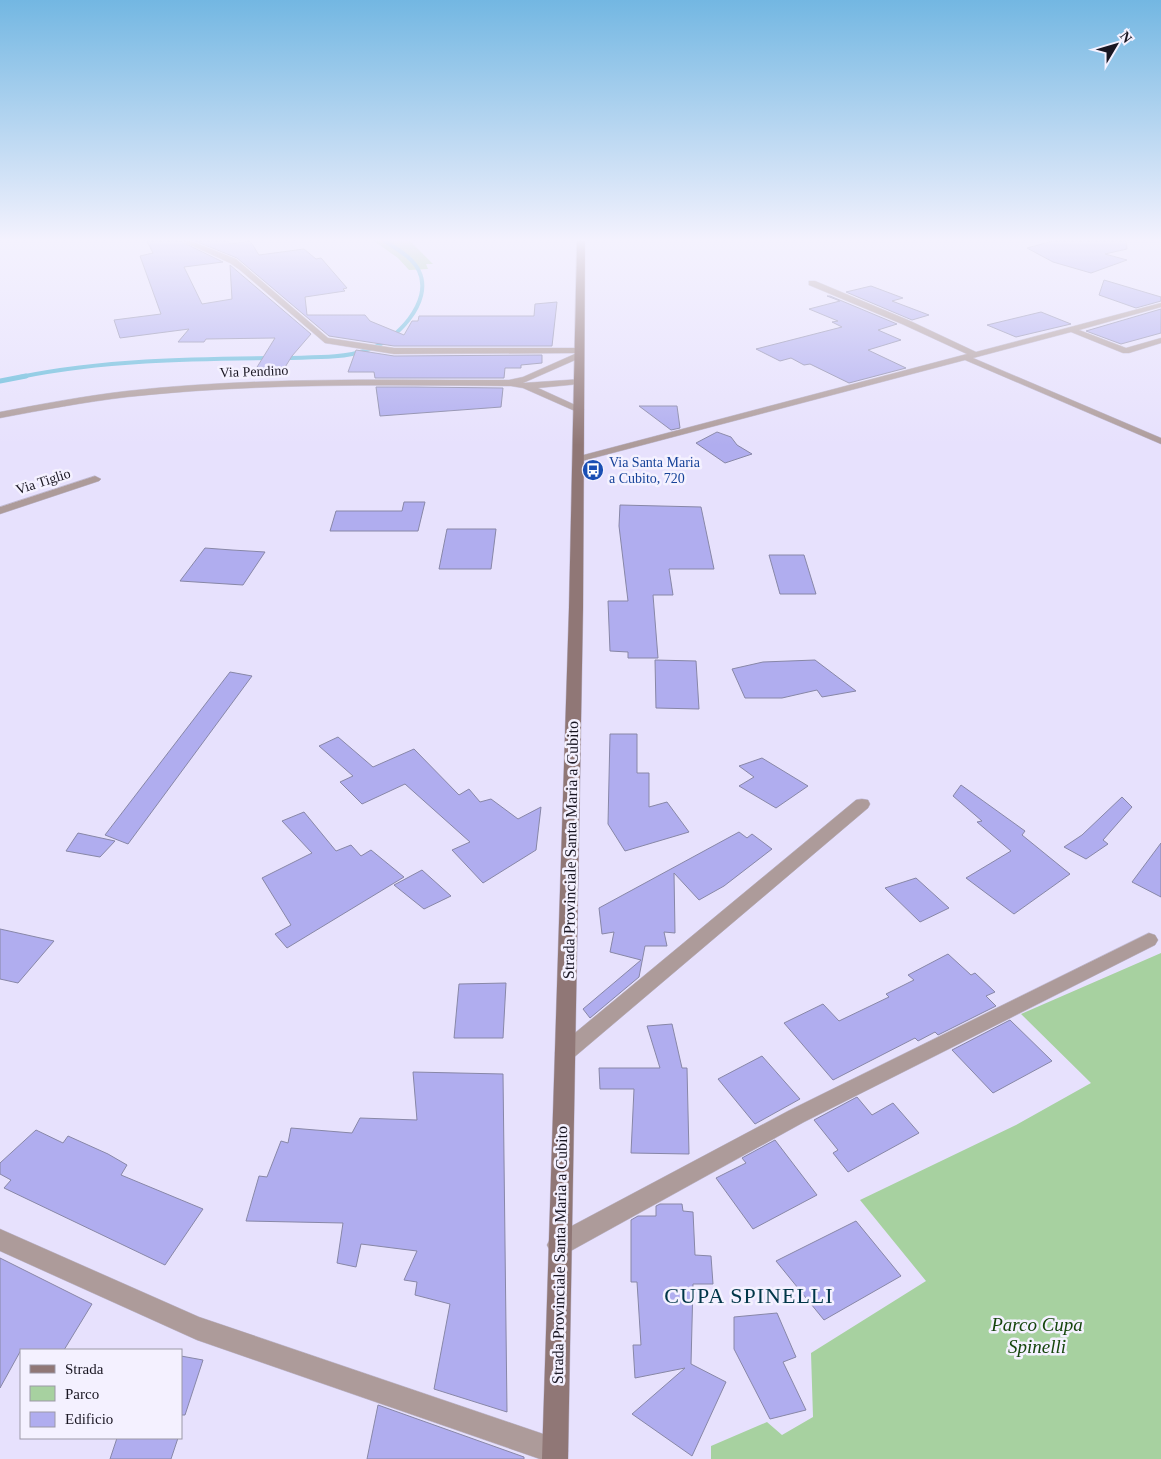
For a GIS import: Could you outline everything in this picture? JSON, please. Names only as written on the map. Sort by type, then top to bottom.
[{"type":"main road","name":"Strada Provinciale Santa Maria a Cubito","points":[[558,1456],[559,1245],[565,1053],[580,309]]},
{"type":"street","points":[[290,309],[325,340],[369,349],[394,352],[579,353]]},
{"type":"street","points":[[526,382],[579,353]]},
{"type":"street","name":"Via Pendino","points":[[0,415],[87,400],[234,384],[526,382],[552,385],[579,381]]},
{"type":"street","name":"Via Pendino","points":[[526,382],[579,410]]},
{"type":"street","name":"Via Tiglio","points":[[0,511],[95,479]]},
{"type":"street","points":[[565,1053],[862,804]]},
{"type":"street","points":[[559,1245],[797,1116],[1149,940]]},
{"type":"street","points":[[0,1240],[197,1328],[558,1456]]},
{"type":"lane","points":[[874,309],[905,322],[971,357],[1161,441]]},
{"type":"lane","points":[[578,459],[971,357],[1146,309]]},
{"type":"lane","points":[[1071,329],[1126,350],[1161,340]]},
{"type":"green space","name":"Parco Cupa Spinelli","points":[[1161,953],[1161,1459],[711,1459],[711,1446],[767,1422],[782,1435],[813,1417],[811,1353],[926,1281],[860,1200],[1016,1125],[1091,1083],[1021,1014]]},
{"type":"building","points":[[159,309],[282,309],[311,334],[292,356],[282,372],[254,372],[275,338],[206,339],[204,342],[178,342],[189,329],[120,338],[114,320],[161,314]]},
{"type":"building","points":[[297,309],[306,309],[307,315],[365,315],[370,321],[404,335],[412,321],[418,321],[419,316],[534,316],[535,309],[556,309],[552,346],[394,346],[329,336]]},
{"type":"building","points":[[809,309],[861,309],[897,324],[878,330],[901,340],[868,350],[906,368],[849,383],[810,364],[804,365],[791,358],[780,361],[756,349],[842,327],[832,322],[838,321]]},
{"type":"building","points":[[886,309],[913,309],[929,315],[912,320]]},
{"type":"building","points":[[1161,309],[1161,333],[1121,344],[1086,331]]},
{"type":"building","points":[[1041,312],[1071,324],[1016,337],[987,325]]},
{"type":"building","points":[[356,350],[394,356],[542,355],[542,363],[521,365],[521,368],[505,368],[504,378],[375,378],[374,372],[348,372]]},
{"type":"building","points":[[376,387],[503,388],[501,407],[380,416]]},
{"type":"building","points":[[639,406],[677,406],[680,428],[671,430]]},
{"type":"building","points":[[717,432],[731,437],[737,445],[752,454],[725,463],[696,443]]},
{"type":"building","points":[[404,502],[425,502],[418,531],[330,531],[336,511],[402,511]]},
{"type":"building","points":[[620,505],[701,507],[714,569],[669,569],[673,595],[653,595],[658,658],[628,658],[628,652],[610,651],[608,601],[628,601],[619,526]]},
{"type":"building","points":[[447,529],[496,529],[491,569],[439,569]]},
{"type":"building","points":[[205,548],[265,552],[243,585],[180,581]]},
{"type":"building","points":[[769,555],[804,555],[816,594],[780,594]]},
{"type":"building","points":[[655,660],[696,661],[699,709],[656,708]]},
{"type":"building","points":[[815,660],[856,691],[822,697],[817,690],[782,698],[745,698],[732,669],[763,662]]},
{"type":"building","points":[[230,672],[252,676],[128,844],[105,835]]},
{"type":"building","points":[[610,734],[637,734],[637,773],[649,773],[649,807],[667,802],[689,832],[625,851],[608,824]]},
{"type":"building","points":[[338,737],[373,767],[414,749],[459,795],[469,789],[480,802],[491,799],[518,819],[541,807],[536,850],[483,883],[452,850],[470,842],[405,784],[362,804],[340,782],[353,776],[319,746]]},
{"type":"building","points":[[762,758],[808,786],[776,808],[739,786],[754,777],[739,766]]},
{"type":"building","points":[[961,785],[1025,831],[1022,835],[1070,874],[1014,914],[966,878],[1011,851],[977,822],[982,821],[953,796]]},
{"type":"building","points":[[1122,797],[1132,807],[1103,840],[1108,844],[1086,859],[1064,847],[1082,835]]},
{"type":"building","points":[[304,812],[336,851],[351,845],[361,856],[371,850],[404,877],[287,948],[275,934],[291,925],[262,878],[312,853],[282,821]]},
{"type":"building","points":[[739,832],[747,838],[752,834],[772,849],[724,886],[699,900],[674,873],[675,933],[664,932],[667,946],[645,946],[639,977],[590,1018],[583,1009],[641,960],[610,952],[614,932],[602,934],[599,908]]},
{"type":"building","points":[[78,833],[115,841],[100,857],[66,851]]},
{"type":"building","points":[[1161,843],[1161,897],[1132,882]]},
{"type":"building","points":[[422,870],[451,896],[424,909],[394,885]]},
{"type":"building","points":[[916,878],[949,908],[920,922],[885,888]]},
{"type":"building","points":[[0,929],[54,941],[18,983],[0,979]]},
{"type":"building","points":[[948,954],[971,975],[975,973],[995,992],[986,996],[996,1006],[938,1035],[935,1032],[918,1041],[915,1038],[833,1080],[784,1023],[823,1004],[839,1021],[889,997],[886,994],[914,980],[908,975]]},
{"type":"building","points":[[506,983],[503,1038],[454,1038],[459,984]]},
{"type":"building","points":[[1010,1020],[1052,1061],[993,1093],[952,1050]]},
{"type":"building","points":[[672,1024],[682,1068],[687,1068],[689,1154],[631,1153],[634,1089],[600,1089],[599,1068],[660,1068],[647,1026]]},
{"type":"building","points":[[762,1056],[800,1099],[755,1124],[718,1079]]},
{"type":"building","points":[[413,1072],[503,1074],[507,1412],[434,1389],[450,1304],[415,1295],[417,1282],[404,1280],[417,1251],[361,1244],[356,1267],[337,1263],[343,1223],[246,1221],[259,1176],[267,1177],[281,1141],[288,1143],[291,1128],[352,1133],[360,1118],[417,1120]]},
{"type":"building","points":[[857,1097],[872,1115],[893,1103],[919,1133],[848,1172],[833,1153],[838,1150],[814,1120]]},
{"type":"building","points":[[36,1130],[63,1143],[68,1136],[108,1154],[127,1165],[121,1175],[203,1209],[165,1265],[4,1188],[11,1180],[0,1174],[0,1163]]},
{"type":"building","points":[[775,1140],[817,1195],[753,1229],[716,1178],[746,1163],[742,1158]]},
{"type":"building","points":[[660,1204],[682,1204],[683,1211],[693,1212],[695,1255],[711,1256],[713,1284],[693,1284],[691,1364],[726,1382],[692,1456],[632,1414],[685,1368],[635,1378],[633,1345],[641,1345],[637,1282],[631,1282],[631,1220],[638,1216],[656,1216],[656,1206]]},
{"type":"building","points":[[856,1221],[901,1276],[824,1320],[776,1261]]},
{"type":"building","points":[[0,1258],[92,1304],[65,1349],[20,1349],[0,1388]]},
{"type":"building","points":[[777,1313],[796,1357],[783,1362],[806,1410],[770,1419],[734,1349],[734,1317]]},
{"type":"building","points":[[182,1356],[203,1360],[185,1415],[182,1415]]},
{"type":"building","points":[[378,1405],[524,1457],[524,1459],[367,1459]]},
{"type":"building","points":[[117,1439],[178,1439],[171,1459],[110,1459]]},
{"type":"waterway","points":[[283,358],[336,356],[357,353],[378,346],[400,330],[416,309]]},
{"type":"waterway","points":[[20,377],[51,371],[114,364],[177,360],[272,358]]},
{"type":"waterway","points":[[0,381],[26,376]]},
{"type":"place","name":"Via Santa Maria a Cubito, 720","points":[[593,470]]},
{"type":"district","name":"CUPA SPINELLI","points":[[749,1295]]}]
